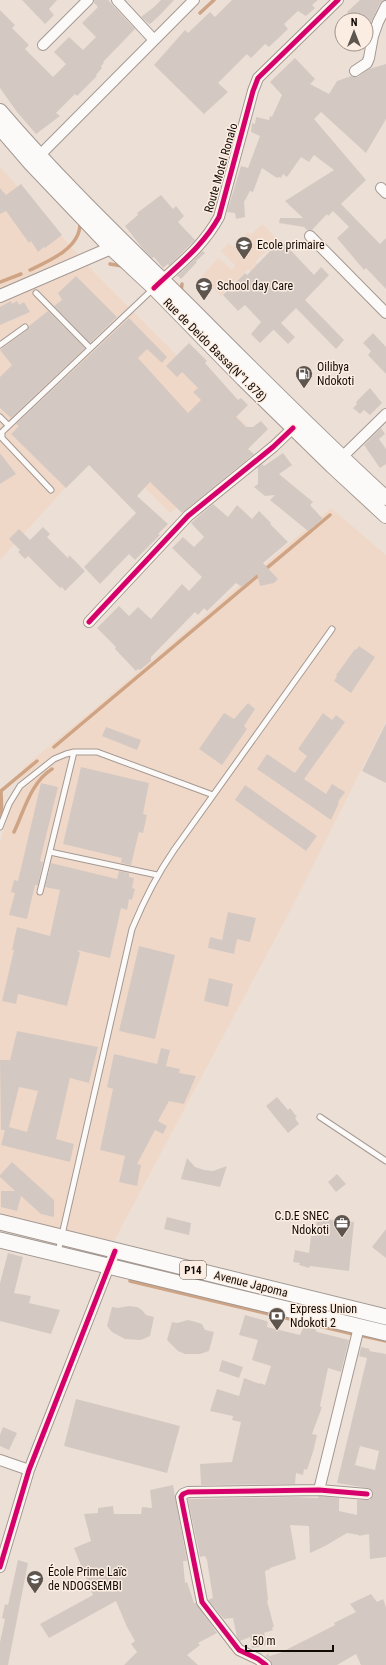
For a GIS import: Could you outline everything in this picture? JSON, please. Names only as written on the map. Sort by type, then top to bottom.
[{"type":"main road","points":[[0,111],[116,244]]},
{"type":"main road","name":"Rue de Deido Bassa(N°1.878)","points":[[0,128],[31,164],[158,284],[243,379],[293,428],[337,462],[386,516]]},
{"type":"main road","points":[[158,284],[337,462],[386,498]]},
{"type":"main road","name":"Avenue Japoma","points":[[0,1222],[386,1317]]},
{"type":"main road","name":"Avenue Japoma","points":[[0,1240],[386,1333]]},
{"type":"street","points":[[42,45],[88,0]]},
{"type":"street","points":[[117,0],[154,40]]},
{"type":"street","points":[[39,156],[194,0]]},
{"type":"street","name":"Route Motel Ronalo","points":[[158,284],[202,244],[211,232],[219,217],[253,91],[258,78],[338,0]]},
{"type":"street","points":[[355,72],[367,63],[373,36],[386,6]]},
{"type":"street","points":[[310,236],[386,313]]},
{"type":"street","points":[[0,296],[116,244]]},
{"type":"street","points":[[337,462],[386,414]]},
{"type":"street","points":[[89,622],[188,516],[273,447],[293,428]]},
{"type":"street","points":[[0,1567],[29,1470],[115,1251]]},
{"type":"street","points":[[319,1490],[359,1327]]},
{"type":"street","points":[[0,1460],[29,1470]]},
{"type":"street","points":[[266,1665],[258,1659],[239,1650],[202,1602],[181,1497],[183,1494],[188,1492],[319,1490],[367,1494]]},
{"type":"lane","points":[[51,490],[2,438],[2,432],[158,284]]},
{"type":"lane","points":[[36,293],[90,348]]},
{"type":"lane","points":[[0,345],[25,327]]},
{"type":"lane","points":[[0,417],[8,425]]},
{"type":"lane","points":[[58,1254],[132,929],[144,900],[157,875],[332,629]]},
{"type":"lane","points":[[0,827],[9,804],[20,786],[54,759],[74,752],[97,752],[213,795]]},
{"type":"lane","points":[[40,892],[74,752]]},
{"type":"lane","points":[[50,852],[157,875]]},
{"type":"lane","points":[[320,1117],[386,1161]]},
{"type":"shaded area","points":[[0,167],[92,270],[259,438],[170,513],[103,446],[0,560]]},
{"type":"shaded area","name":"Ecole primaire","points":[[262,224],[277,239],[255,262],[274,280],[266,286],[248,269],[221,296],[202,276],[218,258],[232,270],[235,265],[221,251],[229,243],[233,247],[248,232],[251,235]]},
{"type":"shaded area","points":[[331,508],[386,555],[386,721],[291,909],[114,1241],[0,1216],[0,842],[23,768]]},
{"type":"building","points":[[22,0],[57,0],[49,9],[54,15],[45,24]]},
{"type":"building","points":[[94,0],[108,0],[135,29],[103,62],[104,63],[101,66],[102,68],[96,75],[97,76],[77,96],[75,94],[56,113],[60,116],[36,134],[17,112],[0,88],[0,10],[15,25],[12,28],[29,45],[25,49],[53,77],[66,64],[54,52],[69,37],[83,50],[96,37],[82,23],[98,7],[94,3]]},
{"type":"building","points":[[161,0],[174,0],[150,24],[148,23],[141,17]]},
{"type":"building","points":[[232,0],[318,0],[312,5],[315,8],[306,16],[298,11],[284,24],[288,29],[269,47],[265,44],[251,58],[247,54],[218,83],[228,92],[204,114],[154,65],[185,30],[188,33],[210,12],[215,17]]},
{"type":"building","points":[[360,0],[384,0],[380,3],[374,16],[374,12],[347,12]]},
{"type":"building","points":[[295,58],[315,79],[310,84],[329,94],[337,81],[351,76],[358,77],[369,69],[386,64],[386,119],[366,153],[321,112],[314,119],[366,180],[341,204],[380,244],[386,238],[386,289],[366,268],[364,270],[337,238],[349,227],[333,211],[328,216],[327,214],[312,230],[307,230],[304,227],[279,223],[280,218],[303,218],[285,201],[334,170],[314,155],[309,162],[301,157],[287,177],[283,174],[281,178],[277,178],[262,168],[253,192],[250,191],[244,202],[245,217],[236,219],[235,213],[227,212],[241,166],[248,168],[260,136],[251,132],[252,123],[255,124],[256,117],[269,120],[270,116],[272,117],[282,95],[270,82]]},
{"type":"building","points":[[21,184],[62,235],[38,252],[31,241],[29,243],[6,211],[0,214],[0,188],[6,195]]},
{"type":"building","points":[[161,195],[173,209],[176,206],[184,216],[178,222],[195,240],[169,266],[168,264],[163,268],[154,257],[152,258],[143,249],[125,226],[138,215],[137,213]]},
{"type":"building","points":[[281,240],[314,275],[321,267],[329,275],[305,300],[344,340],[336,349],[296,308],[281,323],[295,337],[288,344],[274,330],[260,343],[251,334],[261,322],[245,305],[238,311],[223,295],[245,273],[247,275]]},
{"type":"building","points":[[203,251],[205,253],[181,279],[178,276],[176,277]]},
{"type":"building","points":[[76,276],[117,317],[90,343],[54,306],[62,300],[58,293]]},
{"type":"building","points":[[11,301],[12,304],[17,301],[19,305],[24,302],[30,312],[0,325],[0,307]]},
{"type":"building","points":[[48,311],[85,348],[11,418],[0,408],[0,377],[12,365],[0,350],[27,330],[29,326]]},
{"type":"building","points":[[129,318],[167,357],[162,363],[147,349],[138,358],[188,413],[201,400],[193,392],[198,388],[182,372],[177,377],[166,366],[189,343],[207,361],[205,363],[238,400],[241,398],[248,405],[236,417],[246,427],[253,427],[261,421],[268,429],[248,449],[254,454],[182,513],[150,482],[137,496],[168,524],[158,534],[160,535],[135,560],[129,554],[100,584],[84,567],[136,513],[89,465],[66,488],[11,434],[19,426],[16,424]]},
{"type":"building","points":[[373,333],[386,347],[386,374],[368,355],[371,351],[363,343]]},
{"type":"building","points":[[370,388],[382,403],[370,415],[364,410],[360,414],[353,408],[357,404],[356,402]]},
{"type":"building","points":[[381,428],[385,434],[379,439],[386,449],[386,464],[380,468],[364,445]]},
{"type":"building","points":[[0,453],[16,474],[0,484]]},
{"type":"building","points":[[283,453],[292,465],[279,474],[313,502],[310,505],[323,519],[308,531],[270,500],[275,495],[265,496],[254,487],[258,484],[258,467],[262,464],[264,466]]},
{"type":"building","points":[[213,504],[228,517],[237,505],[252,519],[259,511],[288,542],[263,563],[278,579],[274,583],[260,586],[257,574],[242,587],[236,583],[207,611],[204,608],[198,615],[195,612],[151,657],[151,661],[140,670],[138,669],[136,671],[115,649],[116,647],[97,628],[119,606],[129,616],[138,607],[151,619],[182,584],[189,591],[202,577],[172,548],[183,537],[194,547],[204,537],[191,523]]},
{"type":"building","points":[[43,527],[50,534],[47,537],[68,558],[69,555],[85,571],[65,591],[62,587],[60,588],[28,556],[25,559],[18,552],[20,550],[9,539],[19,529],[30,540]]},
{"type":"building","points":[[359,646],[375,657],[351,693],[334,681],[337,676],[336,675],[355,649],[356,650]]},
{"type":"building","points":[[248,703],[255,709],[244,726],[247,729],[222,765],[199,749],[224,713],[234,719]]},
{"type":"building","points":[[323,713],[332,720],[336,715],[345,722],[304,779],[326,794],[332,784],[345,792],[338,802],[339,803],[331,820],[257,769],[267,754],[295,773],[307,756],[298,749]]},
{"type":"building","points":[[386,723],[386,783],[362,771]]},
{"type":"building","points":[[106,727],[141,740],[137,750],[102,736]]},
{"type":"building","points":[[81,767],[149,783],[143,814],[147,815],[143,833],[139,832],[131,865],[121,863],[122,858],[63,844]]},
{"type":"building","points":[[41,783],[58,787],[40,861],[43,862],[38,885],[35,885],[27,919],[9,915],[15,893],[11,892],[14,880],[18,881]]},
{"type":"building","points":[[245,785],[317,836],[306,851],[235,800]]},
{"type":"building","points":[[51,863],[117,879],[119,871],[129,873],[129,877],[134,878],[132,888],[135,889],[132,900],[129,899],[127,910],[121,908],[110,958],[77,950],[80,953],[67,1006],[18,994],[16,1004],[2,1001],[14,950],[12,950],[17,927],[50,936],[60,890],[45,887]]},
{"type":"building","points":[[228,912],[256,918],[250,942],[237,939],[234,954],[208,948],[210,937],[222,940]]},
{"type":"building","points":[[139,946],[175,955],[155,1039],[119,1031]]},
{"type":"building","points":[[209,978],[233,984],[228,1007],[204,1001]]},
{"type":"building","points":[[17,1031],[98,1047],[89,1083],[70,1078],[56,1139],[74,1144],[70,1162],[1,1145],[5,1130],[1,1130],[0,1060],[10,1060]],"holes":[[[19,1087],[38,1091],[27,1132],[9,1127]]]},
{"type":"building","points":[[161,1048],[170,1050],[166,1066],[180,1069],[179,1073],[196,1076],[184,1104],[169,1101],[158,1121],[167,1126],[163,1134],[155,1130],[137,1164],[141,1165],[137,1186],[119,1182],[125,1156],[100,1150],[113,1089],[107,1087],[114,1054],[157,1064]]},
{"type":"building","points":[[277,1097],[288,1110],[290,1108],[297,1117],[295,1118],[299,1124],[288,1133],[266,1106]]},
{"type":"building","points":[[187,1158],[195,1167],[204,1170],[213,1171],[227,1166],[220,1187],[181,1179]]},
{"type":"building","points":[[12,1162],[54,1200],[54,1217],[41,1214],[21,1196],[17,1211],[1,1207],[1,1191],[15,1191],[0,1177],[0,1175]]},
{"type":"building","points":[[337,1174],[346,1184],[336,1192],[328,1182]]},
{"type":"building","points":[[167,1217],[191,1223],[189,1235],[164,1229]]},
{"type":"building","points":[[317,1218],[354,1222],[349,1271],[310,1266],[309,1268],[299,1265],[300,1263],[293,1262],[295,1250],[309,1253],[311,1236],[315,1236]]},
{"type":"building","points":[[386,1229],[386,1258],[372,1247]]},
{"type":"building","points":[[8,1253],[23,1257],[14,1293],[31,1296],[29,1303],[60,1310],[51,1334],[0,1321],[0,1283]]},
{"type":"building","points":[[129,1306],[137,1307],[146,1315],[154,1317],[150,1336],[141,1340],[125,1339],[112,1332],[107,1326],[112,1307],[118,1308]]},
{"type":"building","points":[[245,1315],[268,1322],[267,1327],[300,1335],[304,1326],[315,1329],[317,1332],[349,1340],[341,1372],[328,1368],[320,1406],[322,1407],[312,1434],[317,1435],[313,1452],[307,1470],[304,1469],[303,1475],[296,1473],[295,1484],[201,1485],[200,1464],[232,1462],[241,1422],[232,1420],[233,1416],[210,1411],[217,1389],[239,1396],[244,1378],[265,1385],[271,1366],[252,1360],[258,1340],[239,1335]]},
{"type":"building","points":[[188,1320],[202,1324],[205,1330],[214,1332],[209,1351],[200,1354],[185,1354],[178,1351],[167,1340],[172,1322],[177,1323]]},
{"type":"building","points":[[361,1347],[370,1349],[369,1351],[386,1354],[386,1557],[370,1559],[369,1534],[359,1536],[347,1533],[310,1553],[309,1526],[290,1525],[296,1559],[265,1571],[267,1601],[274,1627],[272,1627],[273,1630],[264,1633],[267,1645],[252,1648],[250,1637],[240,1641],[237,1637],[233,1618],[224,1619],[208,1600],[213,1598],[207,1560],[205,1556],[200,1557],[188,1499],[318,1498],[319,1496],[339,1498],[339,1511],[357,1515],[357,1500],[370,1500],[373,1495],[373,1491],[368,1488],[337,1483],[367,1358],[359,1356]],"holes":[[[360,1446],[379,1451],[375,1470],[355,1465]]]},
{"type":"building","points":[[222,1360],[243,1367],[239,1378],[219,1371]]},
{"type":"building","points":[[76,1399],[180,1426],[167,1473],[64,1446]]},
{"type":"building","points":[[3,1427],[17,1433],[9,1450],[0,1446],[0,1435]]},
{"type":"building","points":[[173,1485],[187,1561],[183,1561],[185,1583],[187,1582],[194,1603],[196,1603],[217,1633],[198,1643],[200,1645],[187,1655],[198,1665],[124,1665],[137,1652],[131,1644],[135,1641],[127,1627],[116,1601],[49,1638],[40,1624],[93,1595],[74,1548],[91,1541],[84,1514],[98,1513],[98,1508],[113,1506],[114,1514],[141,1514],[142,1507],[152,1508],[150,1490]]},
{"type":"building","points":[[18,1560],[28,1563],[8,1665],[0,1665],[0,1642],[5,1619],[2,1618],[5,1604],[8,1605]]},
{"type":"building","points":[[371,1594],[377,1602],[383,1599],[386,1607],[386,1665],[361,1665],[356,1654],[337,1665],[272,1665],[270,1660],[265,1656],[269,1653],[269,1656],[280,1653],[335,1625],[334,1623],[356,1612],[350,1604]]},
{"type":"waterway","points":[[200,13],[214,0]]},
{"type":"waterway","points":[[30,270],[54,258],[69,247],[79,232],[80,224]]},
{"type":"waterway","points":[[110,264],[122,266]]},
{"type":"waterway","points":[[0,282],[21,274]]},
{"type":"waterway","points":[[181,292],[182,284]]},
{"type":"waterway","points":[[54,747],[330,515]]},
{"type":"waterway","points":[[2,819],[1,791],[37,761]]},
{"type":"waterway","points":[[14,832],[33,789],[52,769]]},
{"type":"waterway","points":[[130,1281],[353,1334]]},
{"type":"waterway","points":[[359,1335],[386,1341]]},
{"type":"cycle path","points":[[154,288],[198,246],[219,217],[253,91],[258,78],[338,0]]},
{"type":"cycle path","points":[[89,622],[188,516],[273,447],[293,428]]},
{"type":"cycle path","points":[[0,1567],[29,1470],[115,1251]]},
{"type":"cycle path","points":[[266,1665],[258,1659],[239,1650],[202,1602],[181,1497],[183,1494],[188,1492],[319,1490],[367,1494]]},
{"type":"place","name":"Ecole primaire","points":[[244,260]]},
{"type":"place","name":"School day Care","points":[[204,301]]},
{"type":"place","name":"Oilibya Ndokoti","points":[[304,389]]},
{"type":"place","name":"C.D.E SNEC Ndokoti","points":[[342,1238]]},
{"type":"place","name":"Express Union Ndokoti 2","points":[[277,1331]]},
{"type":"place","name":"École Prime Laïc de NDOGSEMBI","points":[[35,1594]]}]
